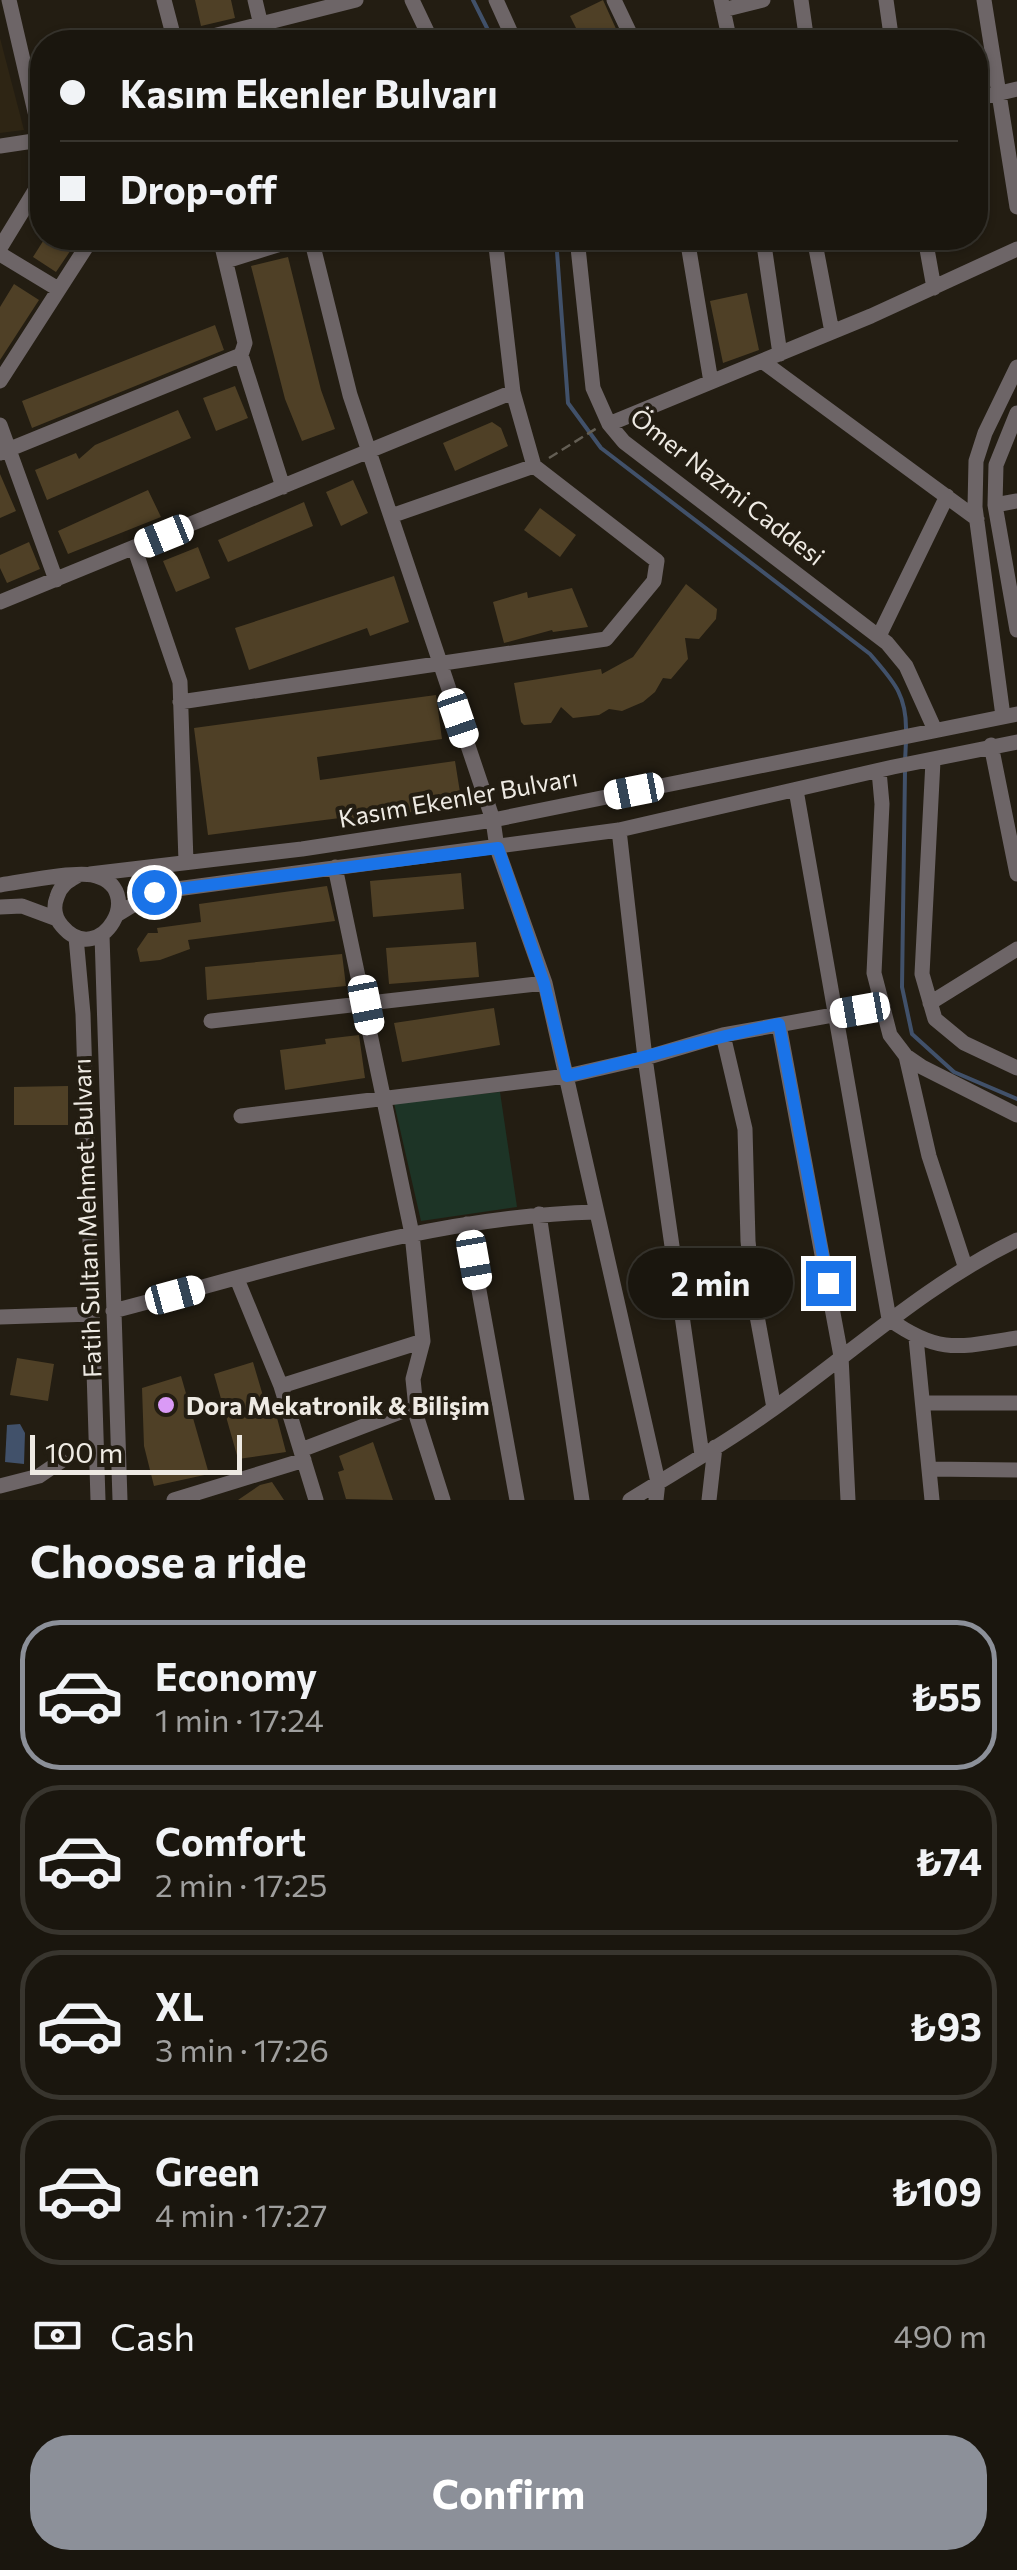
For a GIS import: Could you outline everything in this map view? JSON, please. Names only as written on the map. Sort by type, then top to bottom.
[{"type":"street","points":[[9,0],[30,61]]},
{"type":"street","points":[[164,0],[171,30]]},
{"type":"street","points":[[256,0],[262,30]]},
{"type":"street","points":[[274,30],[356,0]]},
{"type":"street","points":[[412,0],[426,30]]},
{"type":"street","points":[[496,0],[510,30]]},
{"type":"street","points":[[614,0],[628,30]]},
{"type":"street","points":[[727,30],[722,5],[763,0]]},
{"type":"street","points":[[801,0],[805,30]]},
{"type":"street","points":[[886,0],[890,30]]},
{"type":"street","points":[[984,0],[1017,207]]},
{"type":"street","points":[[988,95],[1017,89]]},
{"type":"street","points":[[0,146],[30,142]]},
{"type":"street","points":[[30,199],[0,251],[58,289]]},
{"type":"street","points":[[601,427],[832,332],[1017,249]]},
{"type":"street","points":[[0,380],[84,250]]},
{"type":"street","points":[[223,250],[245,344],[241,355],[282,488]]},
{"type":"street","points":[[226,261],[261,250]]},
{"type":"street","points":[[314,250],[350,395],[544,983],[658,1482],[656,1500]]},
{"type":"street","points":[[180,702],[606,638],[654,581],[657,561],[534,466],[513,392],[496,250]]},
{"type":"street","name":"Ömer Nazmi Caddesi","points":[[578,250],[592,388],[601,427],[879,636],[906,666],[931,731]]},
{"type":"street","points":[[690,250],[711,382]]},
{"type":"street","points":[[765,250],[780,354]]},
{"type":"street","points":[[816,250],[832,332]]},
{"type":"street","points":[[926,250],[934,288]]},
{"type":"street","points":[[6,451],[241,355]]},
{"type":"street","points":[[762,361],[977,519]]},
{"type":"street","points":[[931,731],[1010,715],[977,519],[976,462],[984,433],[1017,366]]},
{"type":"street","points":[[0,602],[513,392]]},
{"type":"street","points":[[1017,413],[996,464],[995,505],[1017,630]]},
{"type":"street","points":[[0,425],[6,451],[56,580]]},
{"type":"street","points":[[391,516],[534,466]]},
{"type":"street","points":[[879,636],[947,496]]},
{"type":"street","points":[[995,505],[1017,500]]},
{"type":"street","points":[[134,547],[180,682],[186,862]]},
{"type":"street","name":"Kasım Ekenler Bulvarı","points":[[0,885],[302,849],[493,820],[931,731]]},
{"type":"street","points":[[1017,742],[928,762],[922,974],[935,1019],[964,1043],[1017,1068]]},
{"type":"street","points":[[991,745],[1017,874]]},
{"type":"street","name":"Kasım Ekenler Bulvarı","points":[[118,914],[154,892],[619,830],[928,762]]},
{"type":"street","points":[[886,769],[874,973],[890,1035],[906,1056],[929,1156],[965,1266]]},
{"type":"street","points":[[796,790],[889,1319],[916,1338],[947,1346],[1017,1338]]},
{"type":"street","points":[[619,830],[646,1058],[708,1451],[709,1500]]},
{"type":"street","points":[[335,867],[412,1234],[424,1341],[414,1379],[416,1406],[443,1500]]},
{"type":"street","points":[[84,875],[103,878],[113,888],[118,914],[113,926],[102,934],[76,937],[57,919],[54,906],[66,882],[84,875]]},
{"type":"street","points":[[0,906],[22,906],[57,919]]},
{"type":"street","name":"Fatih Sultan Mehmet Bulvarı","points":[[102,934],[120,1500]]},
{"type":"street","name":"Fatih Sultan Mehmet Bulvarı","points":[[76,937],[84,1014],[98,1500]]},
{"type":"street","points":[[930,1003],[1017,948]]},
{"type":"street","points":[[211,1022],[544,983]]},
{"type":"street","points":[[241,1116],[567,1076],[722,1035],[882,1006]]},
{"type":"street","points":[[779,1024],[841,1356],[848,1500]]},
{"type":"street","points":[[722,1035],[745,1129],[752,1273],[774,1408]]},
{"type":"street","points":[[906,1056],[1017,1115]]},
{"type":"street","points":[[114,1311],[412,1234],[539,1214],[596,1212]]},
{"type":"street","points":[[539,1214],[582,1500]]},
{"type":"street","points":[[467,1224],[517,1500]]},
{"type":"street","points":[[630,1500],[774,1408],[965,1266],[1017,1240]]},
{"type":"street","points":[[236,1279],[281,1386],[316,1500]]},
{"type":"street","points":[[0,1318],[93,1314]]},
{"type":"street","points":[[916,1338],[932,1500]]},
{"type":"street","points":[[281,1386],[424,1341]]},
{"type":"street","points":[[923,1404],[1017,1403]]},
{"type":"street","points":[[174,1500],[302,1455],[416,1406]]},
{"type":"street","points":[[0,1486],[39,1476],[61,1461]]},
{"type":"street","points":[[929,1469],[1017,1470]]},
{"type":"path","points":[[534,466],[601,427]]},
{"type":"shaded area","points":[[0,38],[24,130],[0,133]]},
{"type":"green space","points":[[500,1092],[517,1207],[421,1221],[394,1103]]},
{"type":"water","points":[[20,1424],[25,1433],[24,1464],[5,1462],[7,1425]]},
{"type":"building","points":[[195,0],[231,0],[235,18],[201,26]]},
{"type":"building","points":[[603,0],[617,30],[577,30],[570,16]]},
{"type":"building","points":[[37,250],[71,250],[56,272],[33,257]]},
{"type":"building","points":[[288,257],[321,390],[335,429],[302,441],[285,399],[251,266]]},
{"type":"building","points":[[14,284],[39,300],[0,360],[0,307]]},
{"type":"building","points":[[747,293],[759,350],[723,363],[710,301]]},
{"type":"building","points":[[215,325],[224,350],[32,428],[22,401]]},
{"type":"building","points":[[235,386],[248,418],[216,431],[203,398]]},
{"type":"building","points":[[178,410],[191,438],[47,500],[35,470],[76,453],[79,459],[95,445]]},
{"type":"building","points":[[492,422],[501,428],[508,446],[455,471],[443,443]]},
{"type":"building","points":[[0,474],[16,511],[0,518]]},
{"type":"building","points":[[353,480],[368,513],[341,526],[326,492]]},
{"type":"building","points":[[148,490],[161,517],[68,554],[58,531]]},
{"type":"building","points":[[304,502],[313,526],[228,562],[218,540]]},
{"type":"building","points":[[540,508],[576,535],[560,557],[524,530]]},
{"type":"building","points":[[29,542],[40,569],[7,583],[0,568],[0,555]]},
{"type":"building","points":[[198,547],[210,578],[176,592],[163,561]]},
{"type":"building","points":[[394,576],[409,622],[370,636],[367,628],[249,670],[235,628]]},
{"type":"building","points":[[686,584],[717,609],[716,619],[699,639],[685,638],[688,659],[671,679],[663,678],[643,702],[622,711],[609,709],[599,715],[573,718],[561,707],[551,723],[521,722],[514,683],[601,669],[602,674],[633,657]]},
{"type":"building","points":[[572,588],[588,627],[552,630],[504,643],[493,602],[527,592],[528,598]]},
{"type":"building","points":[[436,695],[442,739],[317,757],[320,780],[455,761],[462,805],[208,835],[194,728]]},
{"type":"building","points":[[461,873],[464,909],[373,917],[370,881]]},
{"type":"building","points":[[327,886],[335,921],[188,940],[190,949],[160,960],[140,962],[137,949],[148,933],[158,933],[157,928],[201,922],[199,904]]},
{"type":"building","points":[[476,942],[479,977],[389,984],[386,948]]},
{"type":"building","points":[[342,954],[346,986],[207,1000],[205,967]]},
{"type":"building","points":[[494,1008],[500,1045],[402,1062],[394,1023]]},
{"type":"building","points":[[359,1035],[365,1078],[285,1090],[280,1050]]},
{"type":"building","points":[[68,1086],[68,1125],[14,1125],[14,1087]]},
{"type":"building","points":[[17,1358],[54,1364],[48,1401],[10,1395]]},
{"type":"building","points":[[253,1362],[269,1416],[276,1414],[286,1452],[238,1459],[214,1374]]},
{"type":"building","points":[[181,1376],[209,1474],[154,1486],[144,1446],[142,1388]]},
{"type":"building","points":[[373,1442],[393,1500],[346,1499],[338,1472],[344,1470],[339,1456]]},
{"type":"building","points":[[272,1482],[284,1500],[238,1500],[260,1485]]},
{"type":"waterway","points":[[473,0],[488,30]]},
{"type":"waterway","points":[[557,250],[568,403],[601,448],[870,654],[901,698],[906,732]]},
{"type":"waterway","points":[[905,762],[906,741]]},
{"type":"waterway","points":[[905,771],[902,987],[912,1034],[954,1072],[1017,1099]]},
{"type":"place","name":"Dora Mekatronik & Bilişim","points":[[166,1405]]},
{"type":"route","points":[[154,892],[498,848],[544,983],[567,1076],[779,1024],[828,1283]]}]
